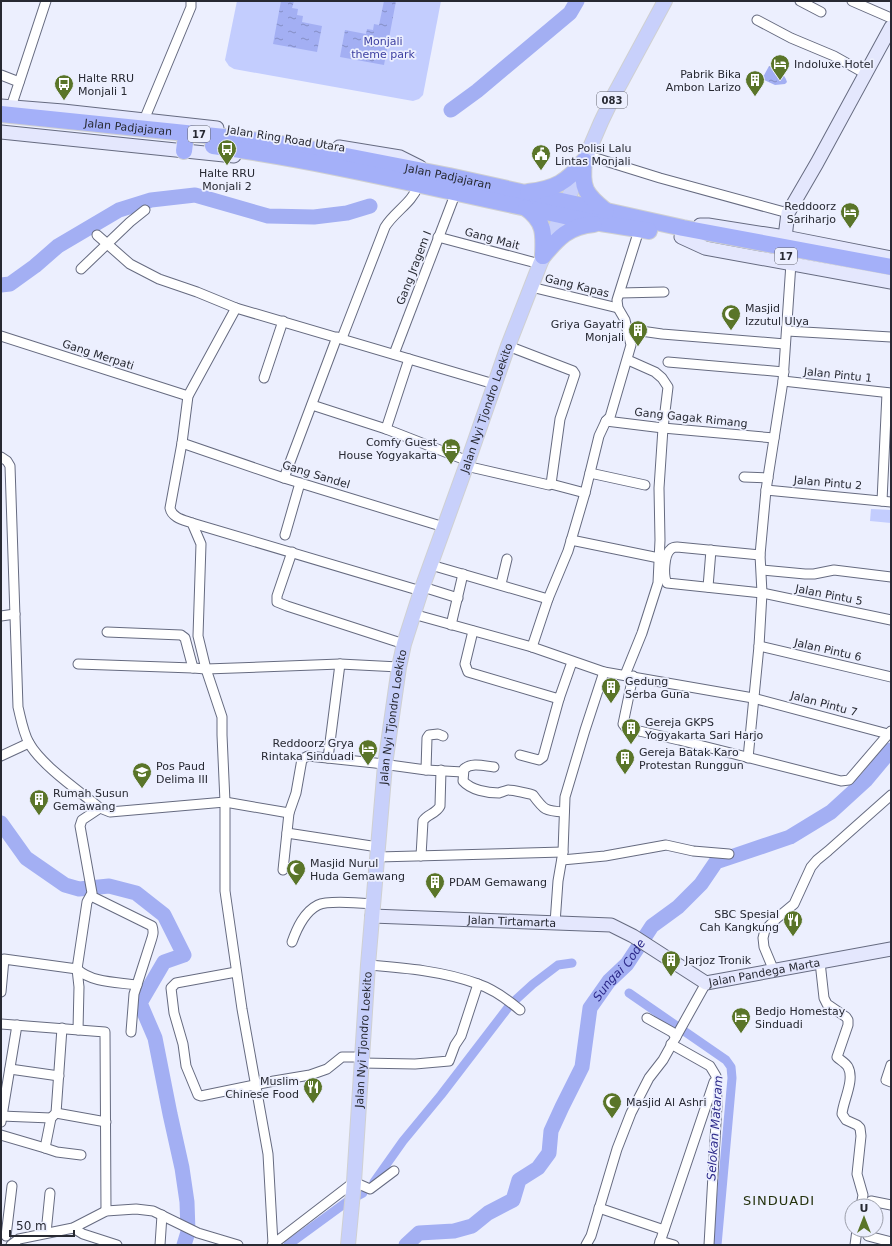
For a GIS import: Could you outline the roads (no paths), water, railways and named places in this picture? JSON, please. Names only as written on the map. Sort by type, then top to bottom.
[{"type":"highway","name":"Jalan Padjajaran","points":[[4,109],[296,146],[456,192],[526,208],[563,209],[891,275]]},
{"type":"highway","name":"Jalan Padjajaran","points":[[1,124],[184,147],[257,152],[421,181],[521,193],[563,209]]},
{"type":"highway","points":[[521,193],[541,190],[565,181],[574,174],[585,158]]},
{"type":"highway","points":[[541,260],[557,240],[567,232],[605,217],[586,192],[582,177],[585,158]]},
{"type":"highway","points":[[526,208],[539,220],[543,229],[544,239],[541,260]]},
{"type":"highway","name":"Jalan Padjajaran","points":[[605,217],[639,230],[682,233],[891,267]]},
{"type":"main road","name":"083","points":[[563,209],[613,97],[665,1]]},
{"type":"main road","name":"Jalan Nyi Tjondro Loekito","points":[[348,1245],[353,1203],[368,965],[385,765],[399,667],[413,614],[494,384],[541,260],[563,209]]},
{"type":"street","points":[[4,109],[19,82],[46,1]]},
{"type":"street","points":[[144,120],[191,7],[191,1]]},
{"type":"street","points":[[800,1],[821,12]]},
{"type":"street","points":[[852,1],[891,18]]},
{"type":"street","points":[[757,20],[791,38],[834,56],[866,74]]},
{"type":"street","points":[[785,237],[788,213],[818,163],[891,27]]},
{"type":"street","points":[[1,75],[19,82]]},
{"type":"street","name":"Jalan Ring Road Utara","points":[[4,109],[144,120],[245,131],[400,157],[418,165],[421,181]]},
{"type":"street","points":[[1,132],[184,147]]},
{"type":"street","points":[[585,158],[788,213]]},
{"type":"street","points":[[284,478],[312,405],[385,227],[390,219],[416,192],[421,181]]},
{"type":"street","name":"Gang Jragem I","points":[[394,354],[456,192]]},
{"type":"street","points":[[81,269],[130,222],[145,210]]},
{"type":"street","points":[[682,233],[708,225],[785,237],[891,258]]},
{"type":"street","points":[[532,647],[548,599],[571,540],[585,493],[599,436],[606,421],[610,417],[628,360],[631,345],[623,316],[618,308],[617,300],[639,230]]},
{"type":"street","points":[[682,233],[705,248],[891,282]]},
{"type":"street","points":[[97,235],[130,264],[159,280],[197,292],[236,308],[494,384]]},
{"type":"street","name":"Gang Mait","points":[[438,237],[541,260]]},
{"type":"street","points":[[748,758],[759,646],[762,593],[762,570],[760,555],[769,490],[768,478],[785,378],[785,344],[791,263]]},
{"type":"street","name":"Gang Kapas","points":[[531,287],[618,308]]},
{"type":"street","points":[[620,293],[664,292]]},
{"type":"street","points":[[236,308],[188,396],[171,511],[174,516],[192,523],[292,552],[458,598]]},
{"type":"street","points":[[264,378],[283,321]]},
{"type":"street","points":[[627,329],[662,334],[785,344]]},
{"type":"street","points":[[787,331],[891,337]]},
{"type":"street","name":"Gang Merpati","points":[[1,336],[188,396]]},
{"type":"street","points":[[508,346],[573,371],[575,374],[560,419],[551,484]]},
{"type":"street","points":[[386,429],[409,358]]},
{"type":"street","points":[[628,360],[655,372],[667,385],[659,488],[658,583],[629,676],[623,724],[624,727],[841,781],[849,780],[890,732]]},
{"type":"street","name":"Jalan Pintu 1","points":[[668,362],[889,393]]},
{"type":"street","points":[[886,501],[889,393]]},
{"type":"street","points":[[312,405],[386,429],[467,463],[585,493]]},
{"type":"street","name":"Gang Gagak Rimang","points":[[606,421],[663,428],[774,438]]},
{"type":"street","name":"Gang Sandel","points":[[182,443],[284,478],[444,527]]},
{"type":"street","points":[[1,457],[7,461],[10,466],[18,707],[29,743],[47,764],[100,808],[110,812],[225,802],[289,813]]},
{"type":"street","points":[[590,473],[645,485]]},
{"type":"street","points":[[744,477],[768,478]]},
{"type":"street","points":[[285,535],[300,483]]},
{"type":"street","name":"Jalan Pintu 2","points":[[769,490],[886,501]]},
{"type":"street","points":[[192,523],[201,544],[198,636],[206,669],[222,717],[225,802],[225,891],[236,972],[268,1154],[272,1244]]},
{"type":"street","points":[[571,540],[659,558]]},
{"type":"street","name":"Jalan Pintu 5","points":[[711,550],[677,547],[672,548],[668,553],[664,578],[667,583],[762,593],[891,620]]},
{"type":"street","points":[[708,587],[711,550],[760,555]]},
{"type":"street","points":[[292,552],[277,596],[277,602],[404,644]]},
{"type":"street","points":[[500,584],[507,559]]},
{"type":"street","points":[[431,565],[548,599]]},
{"type":"street","points":[[762,570],[805,574],[814,574],[834,570],[891,577]]},
{"type":"street","points":[[451,625],[464,574]]},
{"type":"street","points":[[1,616],[15,614]]},
{"type":"street","name":"Jalan Pintu 7","points":[[413,614],[532,647],[604,672],[753,698],[890,732]]},
{"type":"street","points":[[474,631],[465,664],[468,672],[559,699]]},
{"type":"street","points":[[108,632],[181,635],[184,638],[193,668]]},
{"type":"street","name":"Jalan Pintu 6","points":[[759,646],[891,677]]},
{"type":"street","points":[[520,755],[539,760],[543,757],[559,699],[572,662]]},
{"type":"street","points":[[78,664],[206,669],[340,664],[399,667]]},
{"type":"street","points":[[328,758],[340,664]]},
{"type":"street","points":[[555,923],[558,882],[562,856],[565,798],[604,672]]},
{"type":"street","points":[[426,770],[427,738],[429,735],[438,734],[444,736]]},
{"type":"street","points":[[1,756],[29,743]]},
{"type":"street","points":[[283,870],[289,813],[296,793],[302,759],[308,756],[426,770],[463,772]]},
{"type":"street","points":[[494,767],[470,765],[464,768],[464,783],[477,789],[493,793],[512,791],[530,794],[533,795],[545,810],[549,812],[564,812]]},
{"type":"street","points":[[421,856],[423,821],[426,817],[438,810],[440,806],[441,770]]},
{"type":"street","points":[[774,971],[764,947],[763,938],[765,930],[794,904],[811,867],[817,860],[891,795]]},
{"type":"street","points":[[78,1030],[79,987],[77,969],[87,902],[91,894],[90,879],[80,826],[82,820],[100,808]]},
{"type":"street","points":[[287,833],[378,852],[421,856],[605,856],[666,845],[693,851],[729,854]]},
{"type":"street","points":[[91,894],[152,926],[153,929],[154,933],[133,998],[131,1032]]},
{"type":"street","points":[[292,942],[297,928],[308,912],[318,904],[333,903],[373,910]]},
{"type":"street","name":"Jalan Tirtamarta","points":[[373,910],[555,923],[607,924],[633,936],[647,946]]},
{"type":"street","name":"Jalan Pandega Marta","points":[[647,946],[706,983],[891,949]]},
{"type":"street","points":[[1,992],[4,959],[77,969],[83,974],[95,979],[137,985]]},
{"type":"street","points":[[820,962],[824,998],[827,1004],[848,1020],[848,1025],[837,1057],[847,1066],[850,1071],[842,1114],[846,1120],[858,1125],[860,1128],[861,1136],[857,1174],[862,1198]]},
{"type":"street","points":[[368,965],[412,969],[455,977],[478,984],[513,1005]]},
{"type":"street","points":[[236,972],[173,984],[171,988],[174,1012],[183,1044],[186,1066],[198,1095],[201,1096],[315,1074],[327,1069],[342,1057],[415,1064],[449,1061],[460,1036],[478,984]]},
{"type":"street","points":[[586,1245],[591,1236],[617,1149],[631,1113],[649,1078],[663,1060],[706,983]]},
{"type":"street","points":[[647,1018],[672,1032],[675,1037],[710,1066],[716,1076],[717,1105],[709,1245]]},
{"type":"street","points":[[1,1024],[105,1032],[106,1211]]},
{"type":"street","points":[[17,1025],[1,1118],[53,1115],[106,1122]]},
{"type":"street","points":[[45,1148],[53,1115],[59,1076],[62,1028]]},
{"type":"street","points":[[891,1064],[886,1080],[891,1082]]},
{"type":"street","points":[[10,1069],[59,1076]]},
{"type":"street","points":[[674,1245],[660,1243],[716,1076]]},
{"type":"street","points":[[1,1135],[57,1152],[81,1154]]},
{"type":"street","points":[[272,1244],[354,1185],[370,1189],[394,1171]]},
{"type":"street","points":[[12,1186],[4,1235],[13,1243],[20,1238],[73,1228],[106,1211],[144,1209],[162,1215],[198,1234],[238,1245]]},
{"type":"street","points":[[46,1233],[50,1192]]},
{"type":"street","points":[[599,1208],[664,1230]]},
{"type":"street","points":[[160,1245],[162,1215]]},
{"type":"street","points":[[73,1228],[83,1234],[117,1245]]},
{"type":"street","points":[[876,1238],[891,1242]]},
{"type":"water","points":[[281,1],[294,1],[292,8],[298,9],[297,15],[303,16],[302,22],[322,26],[317,52],[273,44]]},
{"type":"water","points":[[384,1],[396,1],[384,65],[340,57],[345,30],[366,34],[367,29],[373,30],[374,24],[379,25]]},
{"type":"water","points":[[769,66],[784,76],[787,82],[785,84],[775,85],[762,79]]},
{"type":"waterway","points":[[451,110],[477,91],[570,13],[577,1]]},
{"type":"waterway","points":[[1,285],[10,284],[35,266],[58,246],[119,210],[151,200],[195,195],[268,216],[314,217],[347,213],[370,206]]},
{"type":"waterway","name":"Sungai Code","points":[[406,1245],[419,1233],[454,1231],[472,1226],[488,1213],[513,1200],[519,1180],[538,1168],[549,1153],[551,1131],[582,1067],[590,1008],[609,981],[627,964],[652,926],[678,907],[701,884],[716,862],[790,837],[831,812],[866,780],[891,750]]},
{"type":"waterway","points":[[1,823],[26,858],[65,885],[79,889],[109,886],[136,893],[164,915],[184,955],[164,962],[140,1003],[155,1038],[182,1168],[187,1202],[188,1232],[184,1245]]},
{"type":"waterway","name":"Selokan Mataram","points":[[374,1182],[403,1141],[441,1095],[510,1005],[533,984],[558,965],[572,963]]},
{"type":"waterway","name":"Selokan Mataram","points":[[629,993],[726,1060],[731,1067],[732,1078],[717,1245]]},
{"type":"waterway","name":"Selokan Mataram","points":[[288,1245],[348,1201],[363,1193]]},
{"type":"place","name":"Indoluxe Hotel","points":[[780,81]]},
{"type":"place","name":"Pabrik Bika Ambon Larizo","points":[[755,97]]},
{"type":"place","name":"Halte RRU Monjali 1","points":[[64,101]]},
{"type":"place","name":"Halte RRU Monjali 2","points":[[227,166]]},
{"type":"place","name":"Pos Polisi Lalu Lintas Monjali","points":[[541,171]]},
{"type":"place","name":"Reddoorz Sariharjo","points":[[850,229]]},
{"type":"place","name":"Masjid Izzutul Ulya","points":[[731,331]]},
{"type":"place","name":"Griya Gayatri Monjali","points":[[638,347]]},
{"type":"place","name":"Comfy Guest House Yogyakarta","points":[[451,465]]},
{"type":"place","name":"Gedung Serba Guna","points":[[611,704]]},
{"type":"place","name":"Gereja GKPS Yogyakarta Sari Harjo","points":[[631,745]]},
{"type":"place","name":"Reddoorz Grya Rintaka Sinduadi","points":[[368,766]]},
{"type":"place","name":"Gereja Batak Karo Protestan Runggun","points":[[625,775]]},
{"type":"place","name":"Pos Paud Delima III","points":[[142,789]]},
{"type":"place","name":"Rumah Susun Gemawang","points":[[39,816]]},
{"type":"place","name":"Masjid Nurul Huda Gemawang","points":[[296,886]]},
{"type":"place","name":"PDAM Gemawang","points":[[435,899]]},
{"type":"place","name":"SBC Spesial Cah Kangkung","points":[[793,937]]},
{"type":"place","name":"Jarjoz Tronik","points":[[671,977]]},
{"type":"place","name":"Bedjo Homestay Sinduadi","points":[[741,1034]]},
{"type":"place","name":"Muslim Chinese Food","points":[[313,1104]]},
{"type":"place","name":"Masjid Al Ashri","points":[[612,1119]]},
{"type":"district","name":"SINDUADI","points":[[779,1200]]},
{"type":"park label","name":"Monjali theme park","points":[[383,47]]}]
